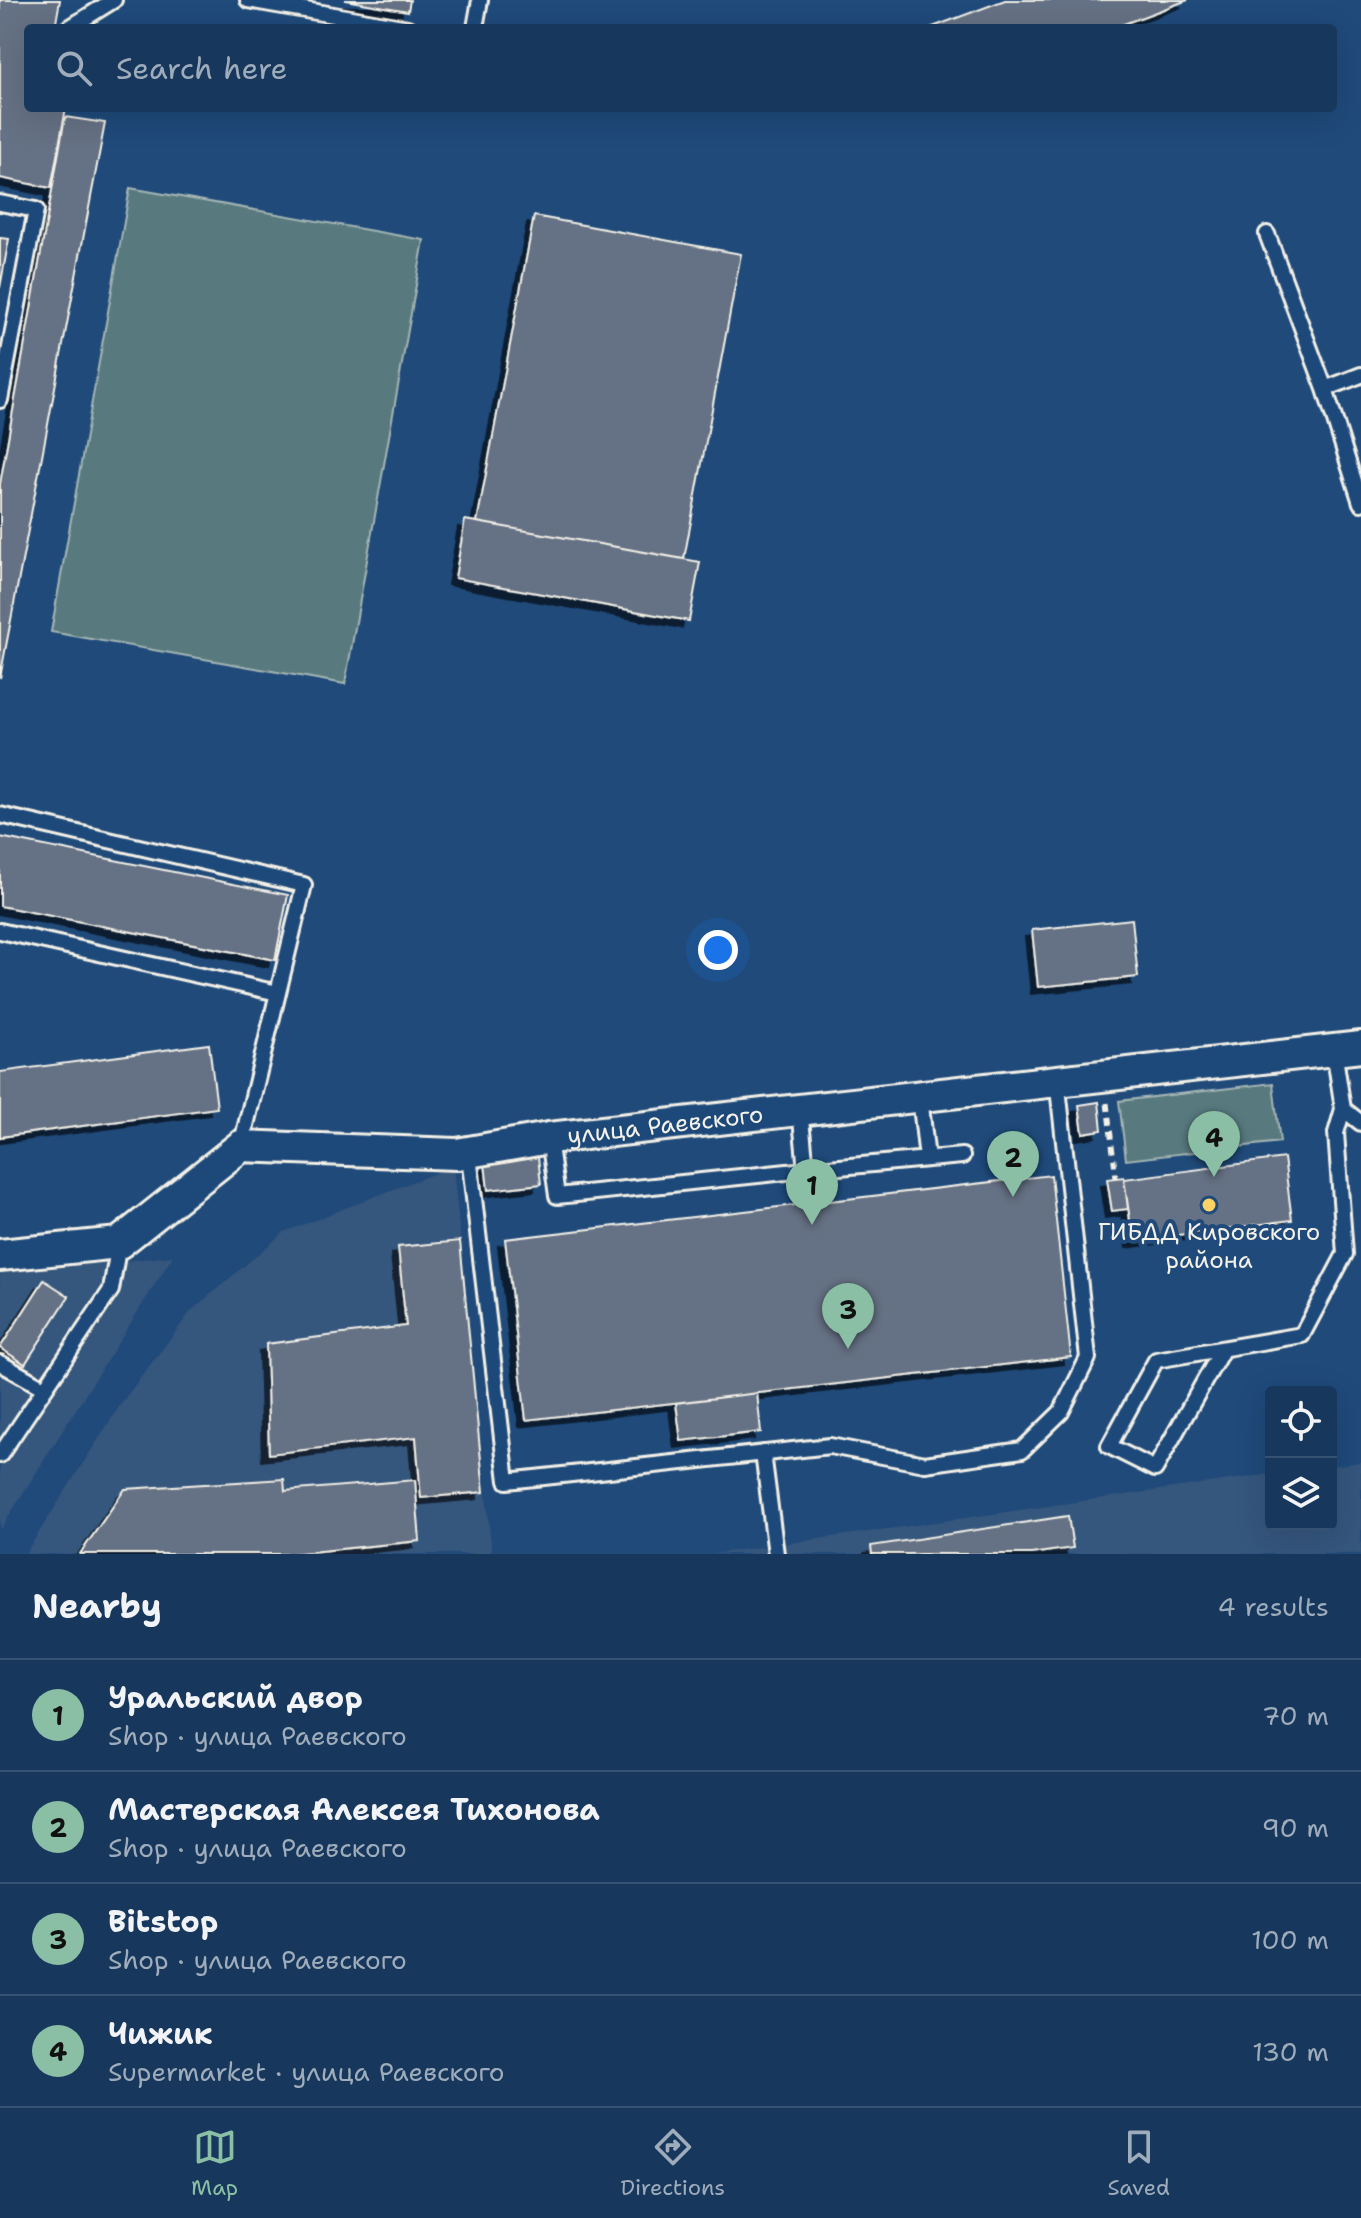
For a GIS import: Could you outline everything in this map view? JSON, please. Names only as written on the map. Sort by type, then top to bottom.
[{"type":"street","name":"улица Раевского","points":[[241,1146],[457,1154],[549,1138],[1348,1048]]},
{"type":"street","points":[[0,1255],[119,1243],[241,1146]]},
{"type":"lane","points":[[75,24],[114,0]]},
{"type":"lane","points":[[248,0],[385,24]]},
{"type":"lane","points":[[476,24],[480,0]]},
{"type":"lane","points":[[0,203],[36,210],[0,400]]},
{"type":"lane","points":[[1267,234],[1355,461],[1361,503]]},
{"type":"lane","points":[[1325,389],[1361,375]]},
{"type":"lane","points":[[0,815],[304,885],[241,1146]]},
{"type":"lane","points":[[0,931],[278,993]]},
{"type":"lane","points":[[1222,1350],[1155,1469],[1109,1446],[1156,1360],[1302,1335],[1345,1254],[1336,1133],[1343,1109],[1348,1048]]},
{"type":"lane","points":[[457,1154],[470,1164],[507,1481],[830,1446],[925,1464],[1022,1450],[1061,1412],[1088,1358],[1057,1079]]},
{"type":"lane","points":[[920,1097],[927,1159]]},
{"type":"lane","points":[[800,1109],[806,1170]]},
{"type":"lane","points":[[1343,1109],[1361,1123]]},
{"type":"lane","points":[[549,1138],[557,1196],[962,1156]]},
{"type":"lane","points":[[0,1455],[42,1387],[111,1290],[119,1243]]},
{"type":"lane","points":[[0,1363],[42,1387]]},
{"type":"lane","points":[[763,1453],[776,1554]]},
{"type":"path","points":[[1106,1091],[1116,1178]]},
{"type":"shaded area","points":[[453,1166],[492,1554],[25,1554],[122,1402],[191,1311],[284,1232]]},
{"type":"shaded area","points":[[173,1256],[0,1530],[0,1273]]},
{"type":"shaded area","points":[[1361,1462],[1361,1554],[712,1554],[1265,1475],[1265,1530],[1337,1530],[1337,1465]]},
{"type":"green space","points":[[130,188],[424,240],[345,684],[51,632]]},
{"type":"green space","points":[[1273,1083],[1280,1142],[1126,1160],[1119,1101]]},
{"type":"building","points":[[0,0],[60,0],[56,24],[24,24],[24,112],[65,112],[51,188],[0,178]]},
{"type":"building","points":[[345,0],[410,0],[408,11]]},
{"type":"building","points":[[1005,0],[1188,0],[1124,24],[941,24]]},
{"type":"building","points":[[65,117],[105,123],[0,678],[0,484]]},
{"type":"building","points":[[534,216],[741,254],[684,559],[477,522]]},
{"type":"building","points":[[0,238],[9,239],[0,288]]},
{"type":"building","points":[[465,520],[700,562],[689,621],[455,578]]},
{"type":"building","points":[[0,837],[288,895],[275,960],[0,906]]},
{"type":"building","points":[[1132,919],[1138,977],[1038,987],[1032,930]]},
{"type":"building","points":[[209,1044],[217,1108],[0,1137],[0,1072]]},
{"type":"building","points":[[1099,1102],[1102,1130],[1083,1133],[1079,1105]]},
{"type":"building","points":[[538,1157],[541,1184],[488,1190],[485,1163]]},
{"type":"building","name":"ГИБДД Кировского района","points":[[1284,1158],[1292,1220],[1133,1241],[1124,1179]]},
{"type":"building","points":[[1051,1175],[1071,1357],[526,1420],[505,1239]]},
{"type":"building","points":[[1124,1177],[1128,1209],[1112,1211],[1107,1179]]},
{"type":"building","points":[[460,1241],[484,1492],[421,1498],[416,1437],[269,1454],[266,1344],[406,1326],[398,1247]]},
{"type":"building","points":[[44,1280],[69,1296],[25,1364],[0,1348]]},
{"type":"building","points":[[757,1393],[761,1432],[681,1441],[676,1403]]},
{"type":"building","points":[[284,1479],[285,1491],[415,1480],[420,1541],[290,1554],[80,1554],[125,1489]]},
{"type":"building","points":[[1068,1516],[1073,1548],[1031,1554],[872,1554],[871,1546]]},
{"type":"place","name":"Чижик","points":[[1214,1177]]},
{"type":"place","name":"Мастерская Алексея Тихонова","points":[[1013,1197]]},
{"type":"place","name":"ГИБДД Кировского района","points":[[1209,1205]]},
{"type":"place","name":"Уральский двор","points":[[812,1225]]},
{"type":"place","name":"Bitstop","points":[[848,1349]]}]
